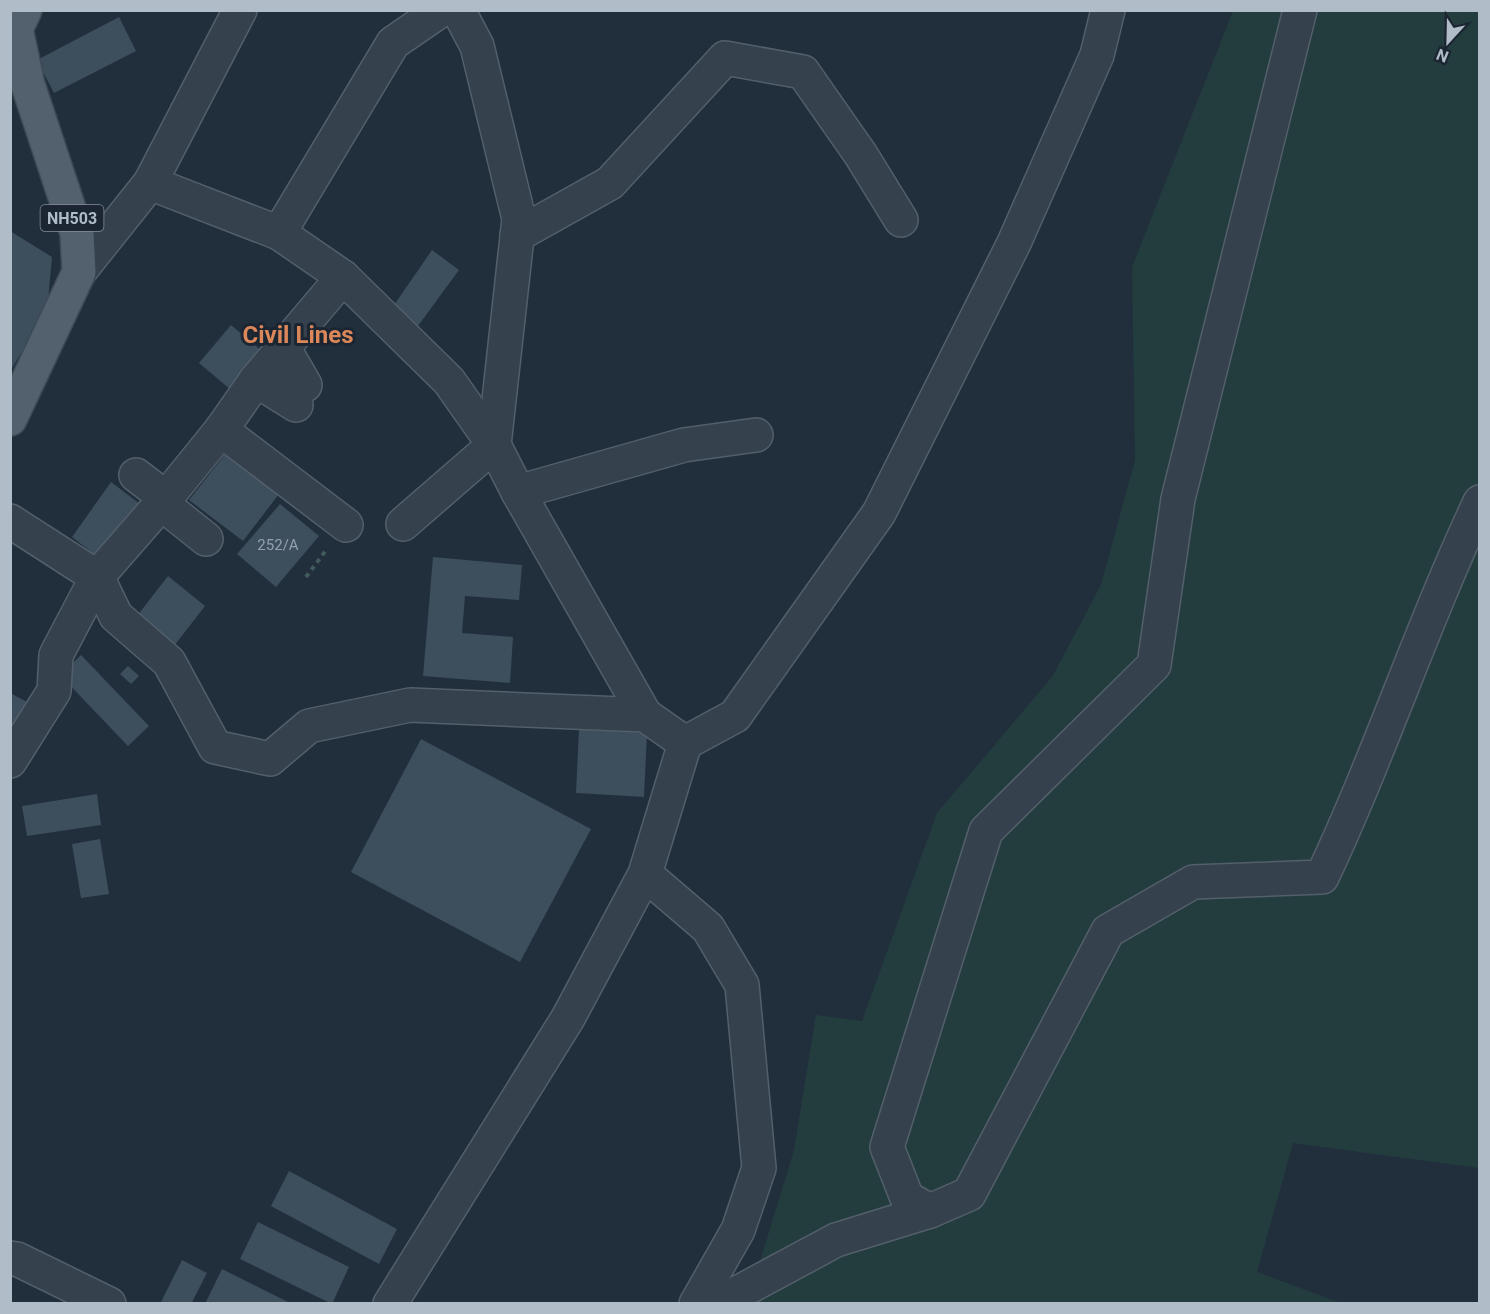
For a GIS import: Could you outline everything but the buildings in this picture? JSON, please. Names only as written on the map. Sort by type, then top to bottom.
[{"type":"main road","name":"NH503","points":[[10,419],[80,273],[78,233],[28,85],[17,20]]},
{"type":"street","points":[[80,273],[150,183],[240,10]]},
{"type":"street","points":[[279,233],[393,43],[441,10]]},
{"type":"street","points":[[403,524],[494,445],[519,219],[477,46],[458,10]]},
{"type":"street","points":[[390,1304],[568,1018],[645,874],[686,743],[735,716],[879,513],[1014,243],[1097,55],[1108,10]]},
{"type":"street","points":[[930,1211],[907,1198],[888,1147],[891,1136],[986,831],[1154,666],[1178,499],[1300,10]]},
{"type":"street","points":[[517,235],[610,183],[725,58],[803,72],[861,155],[901,220]]},
{"type":"street","points":[[150,183],[279,233],[342,278],[449,381],[494,445],[518,492],[645,715],[686,743]]},
{"type":"street","points":[[10,761],[54,691],[56,655],[97,577],[221,430],[256,380],[342,278]]},
{"type":"street","points":[[256,380],[300,395],[284,347]]},
{"type":"street","points":[[221,430],[346,525]]},
{"type":"street","points":[[518,492],[684,446],[756,435]]},
{"type":"street","points":[[136,475],[206,539]]},
{"type":"street","points":[[717,1304],[836,1240],[930,1211],[969,1194],[1108,931],[1193,882],[1322,877],[1346,825],[1457,550],[1479,502]]},
{"type":"street","points":[[10,521],[97,577],[116,616],[169,662],[215,747],[270,759],[309,726],[410,705],[645,715]]},
{"type":"street","points":[[10,539],[46,544]]},
{"type":"street","points":[[645,874],[708,927],[742,985],[759,1168],[738,1230],[696,1304]]},
{"type":"street","points":[[10,1258],[17,1259],[109,1304]]},
{"type":"green space","points":[[1233,11],[1479,11],[1479,1168],[1293,1143],[1257,1272],[1341,1303],[747,1304],[794,1150],[816,1015],[862,1021],[937,813],[1052,677],[1101,585],[1135,460],[1132,267]]},
{"type":"district","name":"Civil Lines","points":[[298,335]]}]
